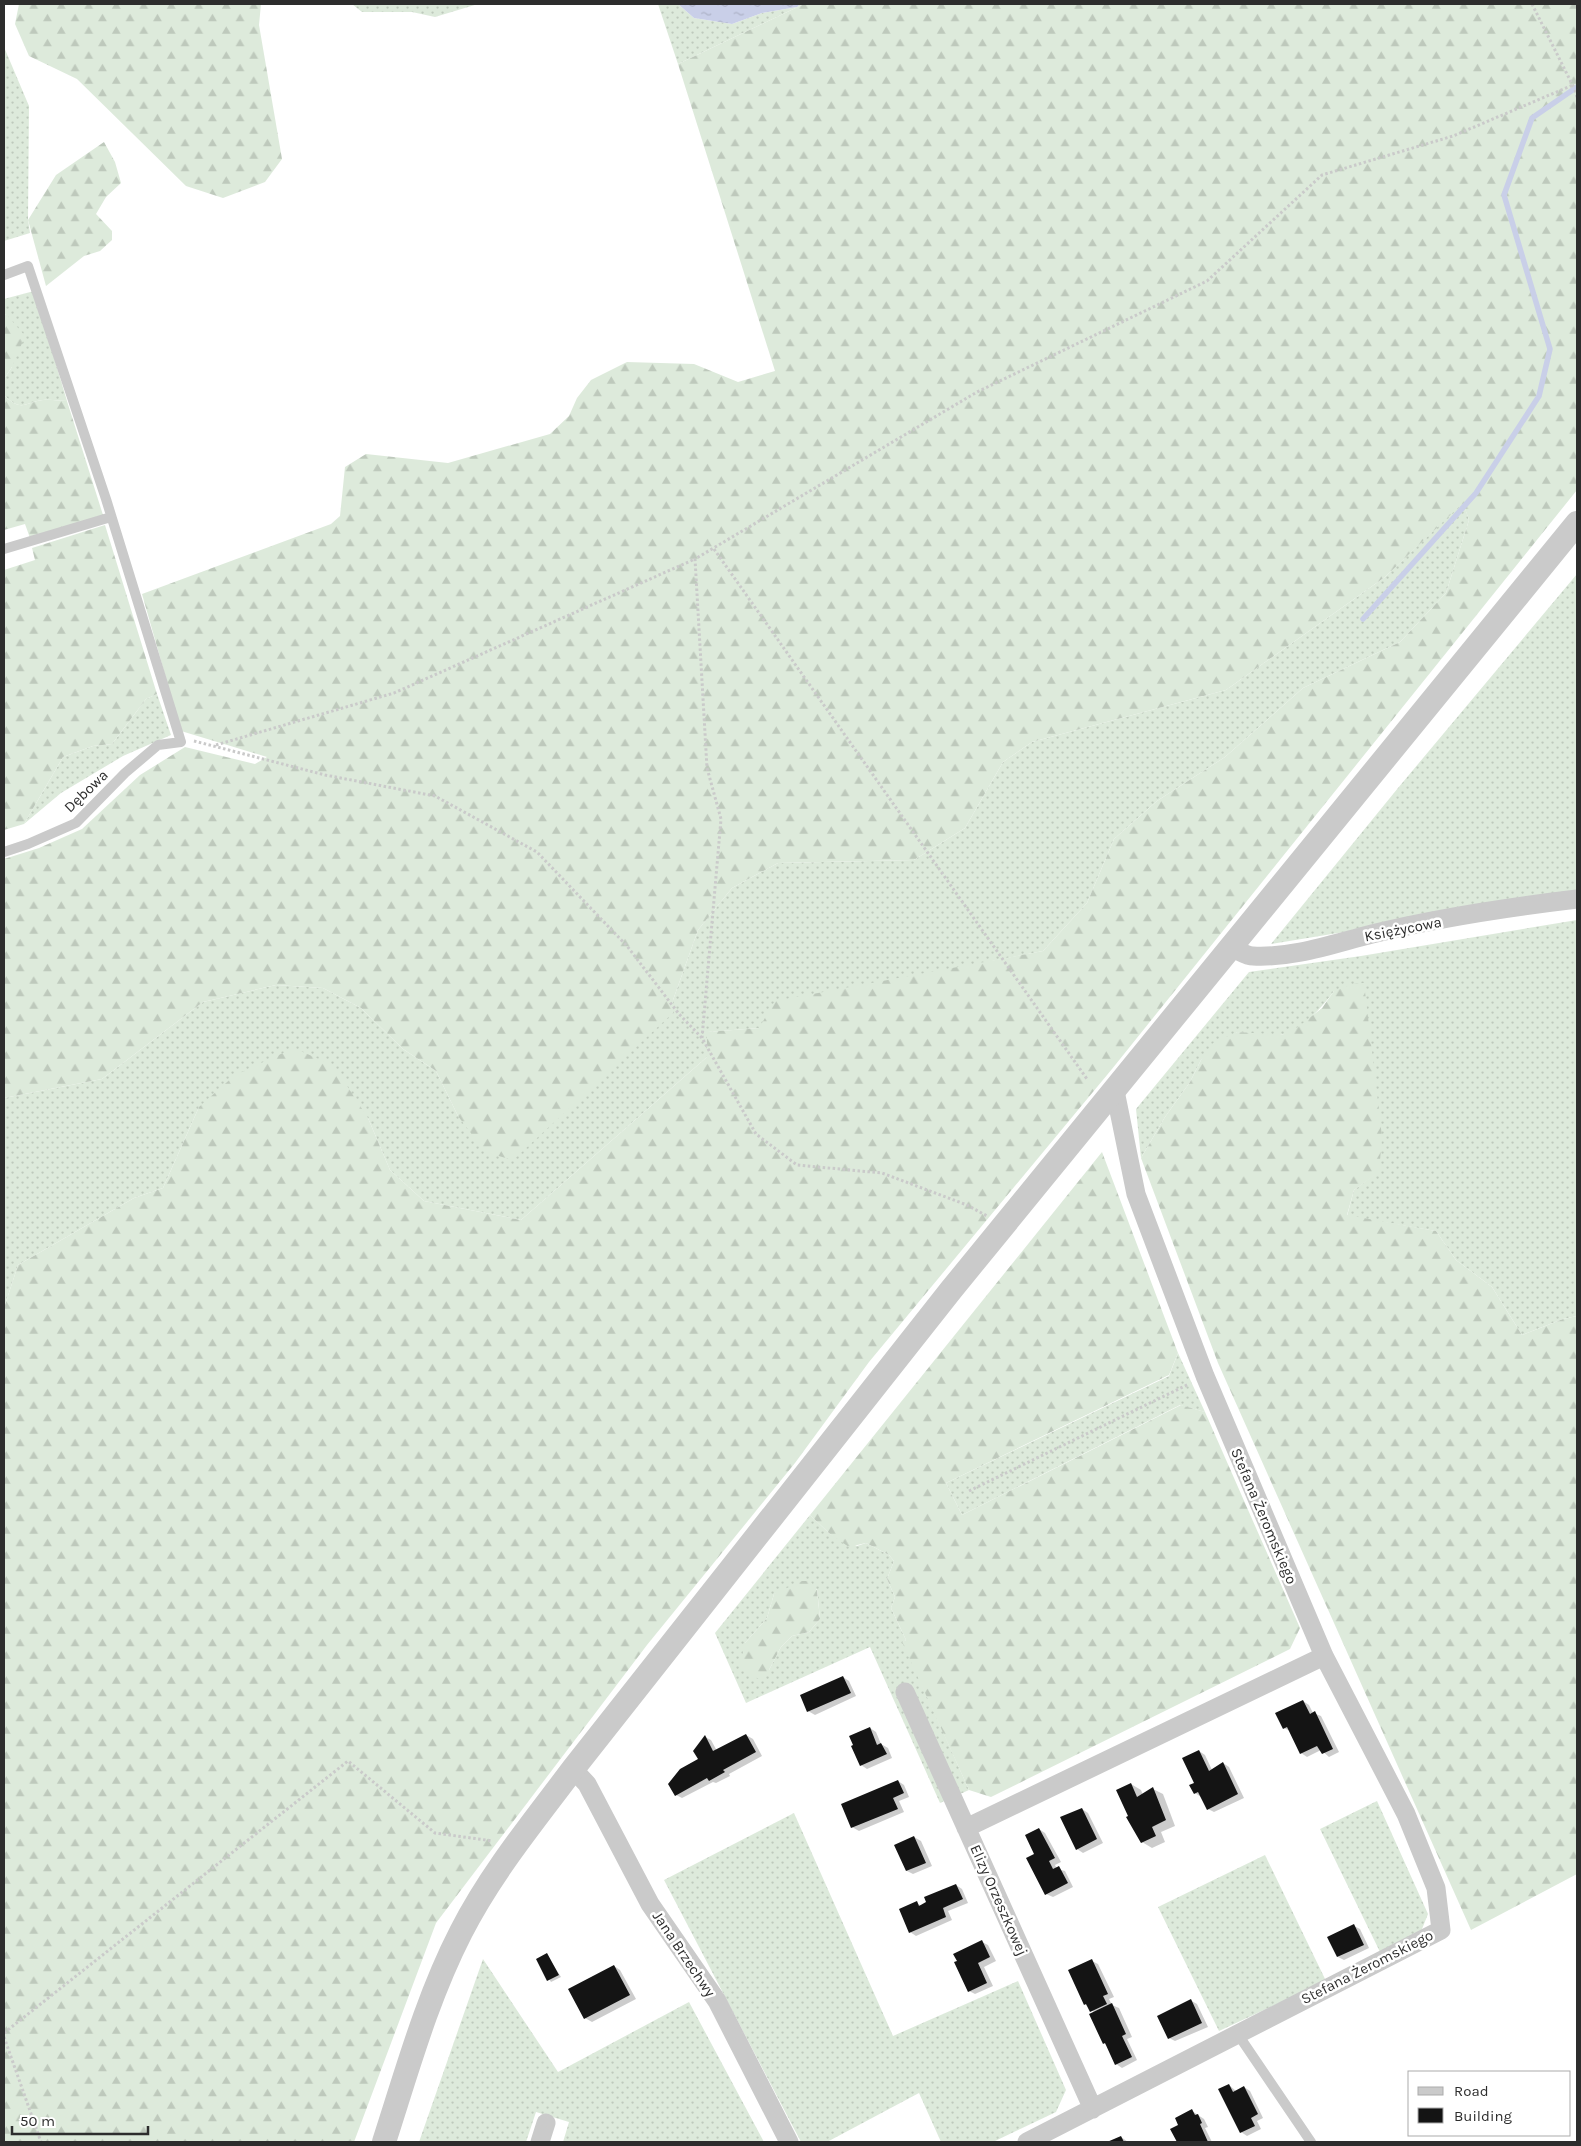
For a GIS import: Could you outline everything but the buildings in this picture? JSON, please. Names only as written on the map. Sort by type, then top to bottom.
[{"type":"street","points":[[384,2142],[418,2038],[447,1960],[481,1896],[516,1844],[951,1290],[1577,523]]},
{"type":"street","name":"Księżycowa","points":[[1232,948],[1250,956],[1281,955],[1311,950],[1401,928],[1526,905],[1577,899]]},
{"type":"street","name":"Stefana Żeromskiego","points":[[1027,2142],[1441,1930],[1436,1888],[1406,1814],[1324,1656],[1205,1376],[1136,1194],[1115,1091]]},
{"type":"street","points":[[966,1828],[1324,1656]]},
{"type":"street","name":"Elizy Orzeszkowej","points":[[905,1692],[1094,2109]]},
{"type":"street","name":"Jana Brzechwy","points":[[573,1769],[587,1784],[650,1904],[717,2001],[789,2142]]},
{"type":"street","points":[[540,2142],[546,2123]]},
{"type":"lane","points":[[4,275],[28,266],[111,517],[181,742]]},
{"type":"lane","points":[[4,549],[111,517]]},
{"type":"lane","name":"Dębowa","points":[[4,852],[28,844],[76,823],[126,773],[158,745],[181,742]]},
{"type":"lane","points":[[1237,2033],[1311,2142]]},
{"type":"path","points":[[1532,4],[1574,88],[1577,98]]},
{"type":"path","points":[[215,746],[394,693],[695,559],[977,392],[1207,281],[1322,175],[1453,136],[1574,88]]},
{"type":"path","points":[[714,549],[1087,1079]]},
{"type":"path","points":[[695,559],[707,768],[721,819],[702,1038]]},
{"type":"path","points":[[181,742],[198,741],[325,775],[435,796],[537,852],[627,946],[679,1014],[702,1038],[756,1134],[797,1165],[882,1173],[967,1205],[1005,1225]]},
{"type":"path","points":[[969,1491],[1205,1376]]},
{"type":"path","points":[[4,2033],[348,1761],[435,1833],[516,1844]]},
{"type":"path","points":[[4,2037],[41,2142]]},
{"type":"green space","points":[[19,4],[261,4],[259,25],[282,159],[265,182],[223,198],[186,186],[77,79],[29,56],[15,24]]},
{"type":"green space","points":[[352,4],[478,4],[435,17],[412,12],[362,12]]},
{"type":"green space","points":[[658,4],[678,4],[694,18],[732,24],[762,13],[804,4],[678,64]]},
{"type":"green space","points":[[804,4],[1577,4],[1577,490],[1112,1069],[869,1362],[795,1463],[647,1645],[436,1923],[354,2142],[4,2142],[4,1308],[18,1265],[134,1198],[163,1188],[199,1107],[235,1075],[294,1048],[334,1066],[368,1118],[390,1170],[424,1201],[521,1220],[707,1057],[707,1032],[759,1028],[775,1001],[1043,951],[1087,903],[1114,839],[1157,801],[1225,757],[1303,688],[1400,642],[1446,593],[1469,520],[1463,503],[1385,577],[1226,690],[1032,742],[1003,762],[965,828],[914,860],[778,863],[732,888],[698,930],[673,1000],[673,1013],[513,1160],[485,1152],[458,1116],[436,1071],[403,1049],[361,1008],[323,988],[276,985],[203,1002],[102,1079],[4,1098],[4,859],[39,848],[82,829],[140,775],[185,747],[255,764],[267,757],[181,731],[142,594],[331,524],[340,516],[345,467],[366,454],[448,463],[550,434],[569,416],[577,398],[591,380],[627,362],[694,364],[738,382],[775,371],[678,64]]},
{"type":"green space","points":[[4,47],[29,106],[28,219],[30,233],[4,241]]},
{"type":"green space","points":[[104,142],[115,162],[121,183],[106,197],[96,214],[112,231],[112,240],[100,251],[84,256],[46,286],[28,220],[56,175]]},
{"type":"green space","points":[[34,291],[67,401],[43,400],[20,405],[15,404],[4,395],[4,379],[12,367],[6,314],[4,315],[4,299]]},
{"type":"green space","points":[[6,314],[25,336],[12,367],[4,379],[4,315]]},
{"type":"green space","points":[[4,395],[15,404],[20,405],[43,400],[67,401],[103,515],[30,538],[25,524],[4,530]]},
{"type":"green space","points":[[1463,502],[1469,520],[1446,593],[1400,642],[1303,688],[1225,757],[1157,801],[1114,839],[1087,903],[1043,951],[992,961],[759,1028],[708,1032],[707,1057],[521,1220],[424,1201],[390,1170],[368,1118],[199,1107],[163,1188],[134,1198],[18,1265],[4,1308],[4,1098],[102,1079],[203,1002],[276,985],[323,988],[361,1008],[403,1049],[436,1071],[458,1116],[673,1013],[673,1000],[698,930],[732,888],[778,863],[914,860],[965,828],[1003,762],[1032,742],[1226,690],[1385,577]]},
{"type":"green space","points":[[105,525],[157,694],[146,699],[112,744],[93,746],[63,757],[24,824],[4,830],[4,570],[35,560],[32,548]]},
{"type":"green space","points":[[1577,574],[1577,894],[1271,944],[1398,788]]},
{"type":"green space","points":[[157,694],[171,735],[123,756],[61,793],[24,824],[63,757],[93,746],[112,744],[146,699]]},
{"type":"green space","points":[[1577,920],[1577,1316],[1563,1319],[1522,1335],[1492,1287],[1456,1260],[1436,1231],[1347,1216],[1354,1190],[1379,1171],[1334,991],[1318,1011],[1295,1030],[1275,1035],[1237,1032],[1201,1060],[1190,1082],[1165,1117],[1141,1158],[1136,1109],[1249,972],[1361,956]]},
{"type":"green space","points":[[1364,983],[1382,1137],[1379,1172],[1354,1190],[1347,1215],[1436,1231],[1456,1260],[1492,1287],[1522,1335],[1563,1319],[1577,1316],[1577,1874],[1471,1930],[1218,1363],[1141,1158],[1213,1043],[1237,1032],[1282,1035],[1298,1027],[1322,1008],[1334,991],[1353,984]]},
{"type":"green space","points":[[1102,1152],[1178,1353],[1169,1375],[946,1483],[962,1515],[1181,1405],[1205,1412],[1300,1628],[1290,1649],[991,1797],[969,1790],[902,1642],[906,1640],[891,1608],[895,1597],[887,1579],[894,1561],[889,1555],[866,1543],[849,1547],[830,1534],[810,1515]]},
{"type":"green space","points":[[1178,1353],[1205,1412],[1180,1405],[962,1515],[946,1483],[1169,1376]]},
{"type":"green space","points":[[810,1515],[830,1534],[857,1546],[866,1543],[889,1555],[894,1561],[887,1579],[895,1597],[891,1608],[906,1640],[903,1642],[969,1790],[940,1803],[870,1647],[746,1703],[715,1633]],"holes":[[[817,1589],[820,1619],[809,1632],[792,1636],[781,1647],[769,1670],[745,1643],[767,1618],[774,1594]]]},
{"type":"green space","points":[[802,1581],[810,1581],[817,1590],[820,1619],[809,1632],[792,1636],[781,1647],[769,1670],[759,1679],[750,1675],[740,1665],[745,1643],[767,1618],[774,1594]]},
{"type":"green space","points":[[1377,1801],[1428,1914],[1420,1934],[1381,1954],[1320,1829]]},
{"type":"green space","points":[[794,1813],[893,2036],[1018,1981],[1066,2090],[1056,2112],[993,2142],[941,2142],[919,2093],[827,2142],[801,2142],[664,1880]]},
{"type":"green space","points":[[1265,1855],[1326,1981],[1219,2031],[1158,1907]]},
{"type":"green space","points":[[483,1959],[558,2072],[689,2002],[764,2142],[563,2142],[569,2122],[536,2112],[526,2142],[419,2142]]},
{"type":"water","points":[[678,4],[800,4],[797,7],[762,13],[732,24],[694,18]]},
{"type":"waterway","points":[[1363,619],[1476,493],[1539,396],[1550,349],[1504,195],[1532,118],[1577,87]]}]
